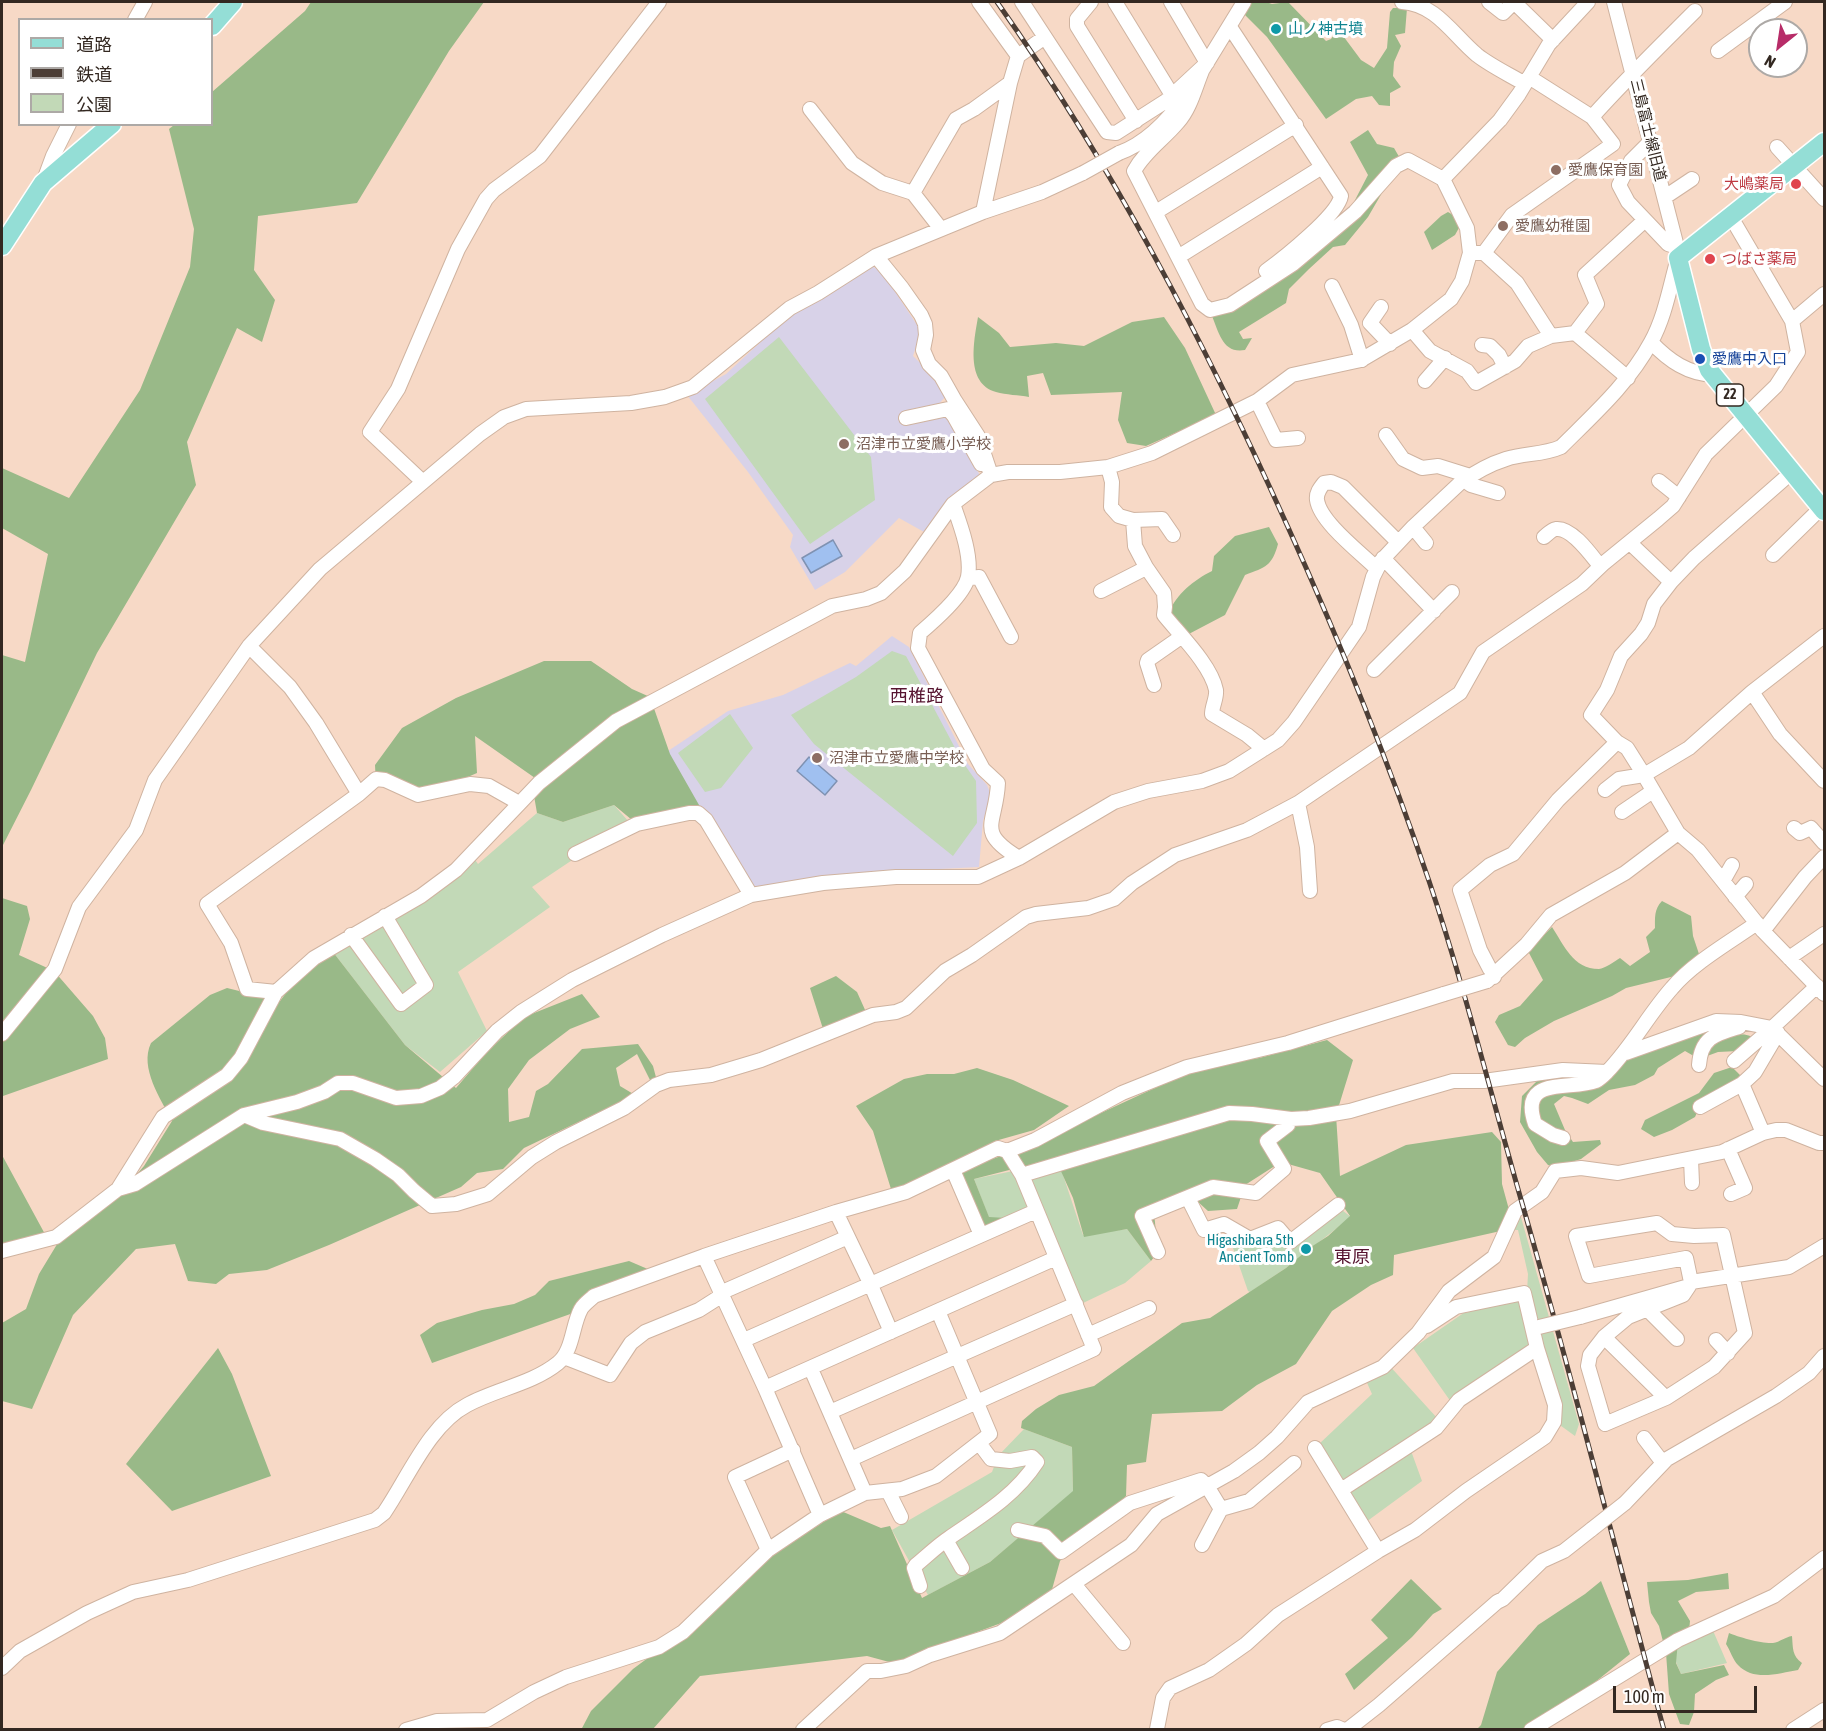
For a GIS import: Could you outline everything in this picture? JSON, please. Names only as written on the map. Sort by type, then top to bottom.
[{"type":"main road","points":[[213,25],[232,2]]},
{"type":"main road","points":[[2,246],[43,183],[110,126]]},
{"type":"main road","points":[[1678,253],[1731,217],[1824,142]]},
{"type":"main road","name":"22","points":[[1678,253],[1701,350],[1709,370],[1792,472],[1822,505]]},
{"type":"street","points":[[136,18],[145,2]]},
{"type":"street","points":[[423,482],[370,432],[398,389],[459,249],[486,199],[494,190],[540,156],[659,2]]},
{"type":"street","points":[[979,2],[1018,56]]},
{"type":"street","points":[[1022,2],[1107,132],[1116,133],[1136,121],[1172,95],[1204,67]]},
{"type":"street","points":[[1091,2],[1077,19],[1077,26],[1136,121]]},
{"type":"street","points":[[1115,2],[1172,95]]},
{"type":"street","points":[[1171,2],[1204,67],[1180,121],[1141,159],[1134,171],[1202,304],[1210,310]]},
{"type":"street","points":[[2,1034],[55,969],[79,907],[136,830],[155,780],[249,646],[320,568],[423,482],[504,417],[526,410],[631,403],[665,398],[693,387],[790,308],[876,256],[983,212],[1042,192],[1132,148],[1158,128],[1178,107],[1244,2]]},
{"type":"street","points":[[1402,2],[1433,6],[1478,56],[1592,117],[1613,144],[1632,160]]},
{"type":"street","points":[[1489,2],[1503,13],[1514,2],[1553,40]]},
{"type":"street","points":[[1443,179],[1500,120],[1553,40],[1588,2]]},
{"type":"street","name":"三島富士線旧道","points":[[1614,2],[1678,253]]},
{"type":"street","points":[[1718,51],[1785,2]]},
{"type":"street","points":[[1592,117],[1633,71],[1648,59],[1695,11]]},
{"type":"street","points":[[1210,310],[1290,254],[1337,207],[1341,196],[1230,27]]},
{"type":"street","points":[[983,212],[1010,83],[1018,56],[1045,37]]},
{"type":"street","points":[[913,193],[956,119],[1010,83]]},
{"type":"street","points":[[810,109],[852,163],[882,183],[913,193],[941,230]]},
{"type":"street","points":[[1156,212],[1296,125]]},
{"type":"street","points":[[43,183],[68,126]]},
{"type":"street","points":[[118,1189],[135,1184],[244,1115],[297,1102],[324,1092],[338,1083],[353,1083],[396,1098],[421,1096],[440,1089],[497,1031],[521,1012],[572,980],[662,935],[711,915],[751,895],[823,883],[896,877],[978,877],[1019,858],[1114,802],[1148,791],[1202,781],[1229,771],[1278,740],[1294,722],[1359,627],[1380,563],[1398,542],[1467,478],[1507,459],[1561,447],[1614,395],[1651,342],[1659,324],[1678,253],[1628,202],[1619,186],[1632,160],[1651,141]]},
{"type":"street","points":[[1484,253],[1512,215],[1613,144]]},
{"type":"street","points":[[1777,147],[1824,199]]},
{"type":"street","points":[[906,418],[948,409],[982,466],[989,470],[1060,472],[1108,467],[1152,453],[1257,401],[1292,375],[1362,360],[1412,330],[1451,299],[1462,280],[1470,253],[1467,228],[1443,179],[1408,160],[1403,161],[1355,212],[1293,264],[1230,304],[1210,310]]},
{"type":"street","points":[[1178,256],[1322,167]]},
{"type":"street","points":[[1665,197],[1692,179]]},
{"type":"street","points":[[1340,202],[1355,212]]},
{"type":"street","points":[[244,1115],[263,1123],[340,1139],[398,1175],[432,1206],[456,1204],[488,1194],[532,1157],[556,1142],[624,1108],[657,1085],[669,1080],[711,1075],[761,1060],[873,1015],[896,1012],[906,1008],[945,971],[1026,917],[1088,908],[1114,899],[1132,883],[1175,855],[1247,830],[1298,803],[1460,693],[1483,652],[1582,584],[1666,513],[1679,498],[1707,454],[1776,386],[1798,352],[1792,321],[1731,217]]},
{"type":"street","points":[[1412,330],[1430,351],[1467,371],[1476,383],[1515,361],[1528,346],[1551,336],[1575,333],[1597,304],[1585,275],[1645,220]]},
{"type":"street","points":[[1470,253],[1484,253],[1517,283],[1551,336]]},
{"type":"street","points":[[876,256],[902,288],[926,324],[923,351],[929,364],[941,376],[978,436],[989,470]]},
{"type":"street","points":[[1332,286],[1351,325],[1362,360]]},
{"type":"street","points":[[1792,321],[1824,294]]},
{"type":"street","points":[[1381,307],[1370,323],[1390,344]]},
{"type":"street","points":[[1575,333],[1628,378]]},
{"type":"street","points":[[1651,342],[1679,366],[1703,375],[1714,375]]},
{"type":"street","points":[[1482,345],[1490,346],[1499,355],[1505,367]]},
{"type":"street","points":[[1425,381],[1445,358]]},
{"type":"street","points":[[1257,401],[1276,440],[1298,438]]},
{"type":"street","points":[[1587,421],[1597,432]]},
{"type":"street","points":[[1386,435],[1403,459],[1422,468],[1438,466],[1467,478],[1471,485],[1498,493]]},
{"type":"street","points":[[1108,467],[1112,482],[1111,507],[1119,516],[1134,520],[1162,519],[1173,535]]},
{"type":"street","points":[[2,1251],[56,1237],[118,1189],[163,1117],[227,1075],[241,1058],[276,992],[314,958],[421,896],[456,870],[539,783],[616,721],[832,606],[880,594],[905,571],[952,504],[989,470]]},
{"type":"street","points":[[1734,1061],[1775,1030],[1820,990],[1760,927],[1698,850],[1678,833],[1627,748],[1591,716],[1607,690],[1621,656],[1641,634],[1648,623],[1654,604],[1671,582],[1694,558],[1792,472]]},
{"type":"street","points":[[1659,481],[1679,498]]},
{"type":"street","points":[[1398,542],[1343,487],[1331,482],[1324,483],[1318,490],[1317,501],[1325,518],[1434,611]]},
{"type":"street","points":[[952,504],[965,543],[968,578],[947,610],[920,633],[918,648],[982,768],[998,783],[997,800],[991,822],[993,836],[1000,846],[1019,858]]},
{"type":"street","points":[[1773,555],[1822,505]]},
{"type":"street","points":[[1134,520],[1135,546],[1146,568],[1164,593],[1164,615],[1212,677],[1217,693],[1212,714],[1247,735],[1264,749]]},
{"type":"street","points":[[1413,527],[1426,543]]},
{"type":"street","points":[[1544,537],[1553,530],[1563,530],[1578,540],[1600,567]]},
{"type":"street","points":[[1630,543],[1671,582]]},
{"type":"street","points":[[1101,591],[1146,568]]},
{"type":"street","points":[[968,578],[979,577],[1011,637]]},
{"type":"street","points":[[1374,670],[1452,592]]},
{"type":"street","points":[[1605,790],[1618,779],[1644,776],[1689,748],[1752,692],[1824,636]]},
{"type":"street","points":[[1154,685],[1148,660],[1181,637]]},
{"type":"street","points":[[249,646],[290,687],[316,723],[359,794]]},
{"type":"street","points":[[1752,692],[1780,734],[1824,781]]},
{"type":"street","points":[[1490,979],[1460,890],[1490,864],[1513,854],[1558,800],[1617,741]]},
{"type":"street","points":[[276,992],[248,989],[231,943],[207,904],[359,794],[376,779],[385,780],[418,795],[470,783],[489,786],[519,803]]},
{"type":"street","points":[[1622,812],[1653,791]]},
{"type":"street","points":[[1298,803],[1307,847],[1311,891]]},
{"type":"street","points":[[575,854],[636,824],[698,813],[706,820],[751,895]]},
{"type":"street","points":[[1794,828],[1800,832],[1811,828],[1824,843]]},
{"type":"street","points":[[1007,1151],[1035,1140],[1122,1093],[1187,1067],[1288,1043],[1490,979],[1526,945],[1551,915],[1625,873],[1678,833]]},
{"type":"street","points":[[1563,1138],[1535,1124],[1530,1111],[1534,1098],[1544,1088],[1597,1081],[1626,1053],[1659,1003],[1674,985],[1696,966],[1760,927],[1824,856]]},
{"type":"street","points":[[1723,881],[1732,865]]},
{"type":"street","points":[[1736,897],[1746,884]]},
{"type":"street","points":[[351,935],[401,1004],[426,985],[384,916]]},
{"type":"street","points":[[1789,957],[1824,934]]},
{"type":"street","points":[[1626,1053],[1716,1021],[1741,1022],[1775,1030],[1824,1079]]},
{"type":"street","points":[[1699,1065],[1700,1053],[1713,1035],[1739,1027],[1741,1022]]},
{"type":"street","points":[[1700,1107],[1742,1084],[1755,1072],[1775,1030]]},
{"type":"street","points":[[1022,1175],[1229,1113],[1288,1119],[1350,1111],[1453,1081],[1484,1081],[1563,1070],[1607,1072]]},
{"type":"street","points":[[1742,1084],[1763,1132]]},
{"type":"street","points":[[1158,1252],[1142,1216],[1213,1187],[1256,1193],[1284,1169],[1267,1141],[1288,1125],[1288,1119]]},
{"type":"street","points":[[803,1730],[867,1671],[906,1666],[930,1655],[1000,1633],[1131,1545],[1157,1514],[1234,1471],[1259,1453],[1277,1437],[1308,1402],[1383,1367],[1418,1332],[1449,1291],[1494,1257],[1515,1211],[1542,1192],[1555,1171],[1581,1168],[1618,1173],[1691,1159],[1728,1149],[1763,1132],[1786,1130],[1824,1143]]},
{"type":"street","points":[[2,1668],[20,1651],[133,1592],[188,1580],[375,1520],[384,1513],[431,1438],[447,1418],[467,1405],[526,1381],[557,1364],[564,1357],[582,1307],[594,1296],[704,1256],[836,1212],[906,1192],[998,1148],[1007,1151],[1022,1175],[1094,1349],[851,1459]]},
{"type":"street","points":[[1728,1149],[1745,1188],[1731,1194]]},
{"type":"street","points":[[1691,1159],[1692,1183]]},
{"type":"street","points":[[953,1170],[981,1234]]},
{"type":"street","points":[[1188,1198],[1204,1230],[1224,1224],[1250,1239],[1278,1228],[1290,1242],[1338,1205]]},
{"type":"street","points":[[744,1340],[1036,1210]]},
{"type":"street","points":[[836,1212],[891,1332]]},
{"type":"street","points":[[1657,1223],[1672,1234],[1723,1235],[1745,1333],[1713,1367],[1666,1398],[1605,1424],[1588,1366],[1590,1355],[1604,1337],[1628,1317],[1683,1295],[1690,1284],[1686,1258],[1589,1276],[1576,1236],[1657,1223]]},
{"type":"street","points":[[564,1357],[610,1375],[631,1343],[645,1332],[699,1310],[721,1294],[848,1237]]},
{"type":"street","points":[[1535,1327],[1580,1317],[1690,1284],[1789,1267],[1824,1246]]},
{"type":"street","points":[[704,1256],[744,1340],[820,1515]]},
{"type":"street","points":[[765,1388],[1056,1258]]},
{"type":"street","points":[[1156,1730],[1163,1698],[1170,1688],[1209,1670],[1246,1644],[1278,1615],[1415,1530],[1466,1491],[1545,1437],[1554,1422],[1554,1406],[1537,1348],[1535,1327],[1524,1293],[1456,1307],[1418,1332]]},
{"type":"street","points":[[830,1412],[1076,1304]]},
{"type":"street","points":[[1088,1335],[1149,1308]]},
{"type":"street","points":[[1647,1309],[1677,1339]]},
{"type":"street","points":[[406,1730],[437,1721],[488,1720],[534,1692],[566,1677],[659,1647],[683,1632],[768,1550],[820,1515],[865,1494],[902,1489],[936,1476],[979,1443],[990,1434],[938,1311]]},
{"type":"street","points":[[1604,1337],[1666,1398]]},
{"type":"street","points":[[1716,1340],[1728,1353]]},
{"type":"street","points":[[1341,1490],[1436,1428],[1459,1400],[1537,1348]]},
{"type":"street","points":[[1327,1730],[1336,1726],[1345,1730],[1379,1705],[1479,1617],[1503,1599],[1542,1561],[1564,1551],[1625,1503],[1663,1463],[1776,1396],[1809,1373],[1824,1356]]},
{"type":"street","points":[[811,1369],[865,1494]]},
{"type":"street","points":[[1644,1438],[1663,1463]]},
{"type":"street","points":[[920,1586],[914,1568],[916,1565],[946,1540],[1009,1495],[1026,1479],[1037,1462],[1032,1457],[1010,1461],[991,1459],[979,1443]]},
{"type":"street","points":[[1315,1448],[1378,1551]]},
{"type":"street","points":[[768,1550],[735,1477],[793,1450]]},
{"type":"street","points":[[1202,1545],[1221,1509],[1249,1500],[1294,1463]]},
{"type":"street","points":[[1018,1530],[1045,1536],[1061,1552],[1130,1503],[1201,1480],[1221,1509]]},
{"type":"street","points":[[888,1491],[901,1517]]},
{"type":"street","points":[[946,1540],[962,1568]]},
{"type":"street","points":[[1537,1728],[1678,1641],[1774,1596],[1824,1558]]},
{"type":"street","points":[[1074,1584],[1123,1643]]},
{"type":"street","points":[[1793,1730],[1824,1710]]},
{"type":"shaded area","name":"沼津市立愛鷹小学校","points":[[870,265],[882,272],[921,331],[913,356],[935,377],[945,397],[937,406],[946,416],[981,477],[941,508],[924,532],[899,518],[845,572],[815,590],[790,547],[793,535],[748,472],[687,395],[726,374],[793,312]]},
{"type":"shaded area","name":"沼津市立愛鷹中学校","points":[[892,636],[909,647],[968,764],[987,785],[991,795],[983,821],[979,867],[860,873],[752,890],[665,753],[728,711],[783,695],[850,663],[856,666]]},
{"type":"green space","points":[[311,2],[484,2],[449,51],[357,203],[258,216],[254,270],[275,300],[262,342],[237,328],[187,442],[196,485],[97,653],[2,847],[2,655],[25,662],[48,554],[2,528],[2,468],[69,498],[140,390],[190,267],[194,229],[169,129],[173,126],[213,126],[213,91],[305,11]]},
{"type":"green space","points":[[1250,2],[1272,4],[1288,2],[1326,41],[1331,39],[1338,29],[1361,60],[1374,68],[1387,48],[1390,12],[1393,8],[1407,8],[1405,33],[1395,35],[1401,46],[1394,62],[1393,76],[1401,87],[1390,93],[1390,106],[1379,105],[1372,96],[1356,99],[1326,119],[1267,37],[1243,13]]},
{"type":"green space","points":[[1368,130],[1377,144],[1394,148],[1401,160],[1368,217],[1345,245],[1333,247],[1289,289],[1286,303],[1239,332],[1243,339],[1252,338],[1245,350],[1232,349],[1223,341],[1212,316],[1341,227],[1368,175],[1350,142]]},
{"type":"green space","points":[[1448,212],[1458,218],[1460,226],[1455,235],[1432,250],[1424,232]]},
{"type":"green space","points":[[978,317],[999,333],[1010,347],[1056,343],[1084,346],[1132,322],[1164,317],[1185,348],[1216,415],[1146,446],[1127,443],[1118,420],[1122,392],[1051,395],[1043,373],[1027,376],[1029,397],[996,392],[986,387],[976,371],[974,349]]},
{"type":"green space","points":[[779,337],[871,457],[875,500],[810,544],[705,399]]},
{"type":"green space","points":[[1269,527],[1278,544],[1267,565],[1245,575],[1225,615],[1185,636],[1169,613],[1176,600],[1192,583],[1212,571],[1214,556],[1235,536]]},
{"type":"green space","points":[[892,651],[906,656],[962,761],[976,781],[977,823],[953,856],[814,744],[791,715],[856,677]]},
{"type":"green space","points":[[544,661],[591,661],[632,689],[650,697],[670,754],[703,812],[632,820],[614,805],[563,822],[537,813],[533,790],[535,778],[475,736],[477,773],[428,794],[376,785],[375,765],[402,728],[456,698]]},
{"type":"green space","points":[[730,714],[753,748],[721,788],[705,792],[678,753]]},
{"type":"green space","points":[[614,805],[629,822],[532,887],[550,907],[458,972],[487,1031],[440,1072],[405,1045],[333,952],[473,857],[478,864],[537,813],[563,822]]},
{"type":"green space","points":[[2,898],[27,906],[30,919],[19,955],[54,971],[93,1016],[105,1038],[108,1059],[3,1096],[2,1105]]},
{"type":"green space","points":[[1662,901],[1691,916],[1693,936],[1700,957],[1675,976],[1626,988],[1554,1021],[1525,1038],[1515,1047],[1508,1045],[1495,1022],[1499,1015],[1520,1006],[1543,980],[1528,951],[1552,927],[1570,955],[1582,965],[1599,969],[1620,958],[1630,966],[1650,952],[1646,937],[1655,928],[1656,910]]},
{"type":"green space","points":[[333,952],[405,1045],[456,1088],[486,1053],[524,1017],[582,994],[600,1017],[570,1029],[529,1060],[508,1089],[509,1122],[529,1117],[536,1091],[548,1084],[582,1049],[638,1044],[653,1066],[657,1081],[651,1082],[637,1054],[616,1068],[620,1086],[635,1095],[524,1148],[503,1169],[477,1173],[461,1187],[267,1270],[229,1274],[216,1284],[188,1281],[175,1244],[136,1249],[73,1315],[32,1409],[2,1401],[2,1323],[26,1309],[39,1274],[59,1241],[113,1202],[144,1166],[172,1121],[149,1073],[148,1053],[151,1043],[210,995],[227,988],[280,1001],[299,976]]},
{"type":"green space","points":[[836,976],[857,992],[866,1012],[824,1032],[810,988]]},
{"type":"green space","points":[[1702,1028],[1716,1034],[1740,1034],[1753,1037],[1738,1051],[1718,1052],[1699,1059],[1685,1051],[1658,1068],[1654,1075],[1635,1085],[1609,1090],[1588,1104],[1564,1096],[1554,1104],[1573,1142],[1600,1140],[1601,1144],[1581,1159],[1556,1167],[1548,1165],[1537,1152],[1520,1122],[1522,1096],[1537,1081],[1561,1075],[1581,1082],[1627,1056]]},
{"type":"green space","points":[[1327,1040],[1353,1060],[1336,1115],[1340,1176],[1406,1145],[1492,1132],[1501,1142],[1502,1184],[1511,1217],[1505,1230],[1394,1255],[1393,1275],[1371,1285],[1332,1311],[1296,1364],[1257,1385],[1222,1411],[1152,1414],[1146,1462],[1127,1465],[1126,1496],[1113,1510],[1097,1519],[1060,1561],[1051,1593],[1023,1615],[893,1663],[867,1656],[700,1676],[653,1729],[581,1730],[591,1711],[633,1669],[683,1632],[772,1554],[841,1511],[881,1528],[890,1526],[922,1598],[990,1562],[1073,1491],[1072,1447],[1021,1428],[1022,1421],[1059,1395],[1094,1386],[1182,1323],[1210,1318],[1286,1268],[1350,1216],[1320,1173],[1281,1162],[1245,1185],[1237,1209],[1208,1211],[1197,1201],[1211,1189],[1154,1213],[1158,1252],[1151,1261],[1127,1229],[1084,1237],[1073,1198],[1060,1169],[1017,1168],[974,1179],[989,1217],[1006,1218],[983,1232],[957,1169],[1019,1151],[1200,1067],[1259,1058]]},
{"type":"green space","points":[[1732,1067],[1741,1076],[1742,1084],[1700,1106],[1695,1117],[1654,1137],[1641,1129],[1645,1120],[1699,1093],[1714,1073]]},
{"type":"green space","points":[[977,1068],[1013,1080],[1069,1106],[1034,1130],[995,1141],[951,1171],[897,1192],[891,1189],[873,1131],[856,1106],[904,1079],[927,1074],[954,1074]]},
{"type":"green space","points":[[2,1155],[46,1236],[2,1244]]},
{"type":"green space","points":[[1061,1169],[1083,1235],[1127,1229],[1151,1261],[1125,1283],[1081,1304],[1036,1211],[1013,1220],[989,1218],[974,1179],[1018,1170]]},
{"type":"green space","points":[[1338,1207],[1351,1217],[1286,1268],[1250,1292],[1248,1291],[1233,1248],[1244,1242],[1279,1233],[1291,1245]]},
{"type":"green space","points":[[1519,1210],[1579,1424],[1575,1436],[1557,1423],[1527,1292],[1528,1274],[1518,1230],[1507,1230]]},
{"type":"green space","points":[[629,1261],[650,1270],[576,1312],[432,1363],[420,1335],[437,1323],[482,1310],[514,1304],[535,1295],[549,1281]]},
{"type":"green space","points":[[1522,1293],[1536,1347],[1451,1402],[1413,1348],[1465,1312]]},
{"type":"green space","points":[[218,1348],[232,1374],[271,1476],[172,1511],[126,1464]]},
{"type":"green space","points":[[1387,1363],[1438,1419],[1410,1448],[1422,1481],[1366,1522],[1318,1445],[1372,1394],[1364,1376]]},
{"type":"green space","points":[[1024,1429],[1072,1447],[1073,1492],[990,1562],[928,1595],[892,1530],[992,1472],[998,1456]]},
{"type":"green space","points":[[1728,1573],[1729,1589],[1696,1592],[1678,1601],[1690,1621],[1689,1631],[1678,1641],[1676,1663],[1681,1674],[1724,1665],[1729,1675],[1716,1680],[1695,1694],[1694,1712],[1689,1725],[1680,1724],[1669,1694],[1666,1653],[1659,1626],[1651,1613],[1647,1582],[1688,1580]]},
{"type":"green space","points":[[1411,1579],[1442,1609],[1433,1614],[1412,1637],[1354,1690],[1345,1674],[1388,1638],[1371,1620]]},
{"type":"green space","points":[[1601,1581],[1630,1654],[1558,1712],[1533,1729],[1476,1730],[1481,1725],[1497,1672],[1538,1625]]},
{"type":"green space","points":[[1711,1626],[1727,1663],[1681,1674],[1670,1648]]},
{"type":"green space","points":[[1729,1633],[1769,1643],[1792,1636],[1795,1655],[1802,1663],[1798,1670],[1767,1675],[1751,1673],[1738,1665],[1733,1658],[1726,1644]]},
{"type":"water","points":[[833,540],[842,556],[811,573],[802,558]]},
{"type":"water","points":[[809,757],[837,781],[825,795],[797,771]]},
{"type":"railway","points":[[997,2],[1039,64],[1118,191],[1190,323],[1287,525],[1326,613],[1380,746],[1429,881],[1465,999],[1557,1329],[1664,1730]]},
{"type":"place","name":"山ノ神古墳","points":[[1276,29]]},
{"type":"place","name":"愛鷹保育園","points":[[1556,170]]},
{"type":"place","name":"大嶋薬局","points":[[1796,184]]},
{"type":"place","name":"愛鷹幼稚園","points":[[1503,226]]},
{"type":"place","name":"つばさ薬局","points":[[1710,259]]},
{"type":"place","name":"愛鷹中入口","points":[[1700,359]]},
{"type":"place","name":"沼津市立愛鷹小学校","points":[[844,444]]},
{"type":"place","name":"沼津市立愛鷹中学校","points":[[817,758]]},
{"type":"place","name":"Higashibara 5th Ancient Tomb","points":[[1306,1249]]},
{"type":"district","name":"西椎路","points":[[917,696]]},
{"type":"district","name":"東原","points":[[1352,1257]]}]
